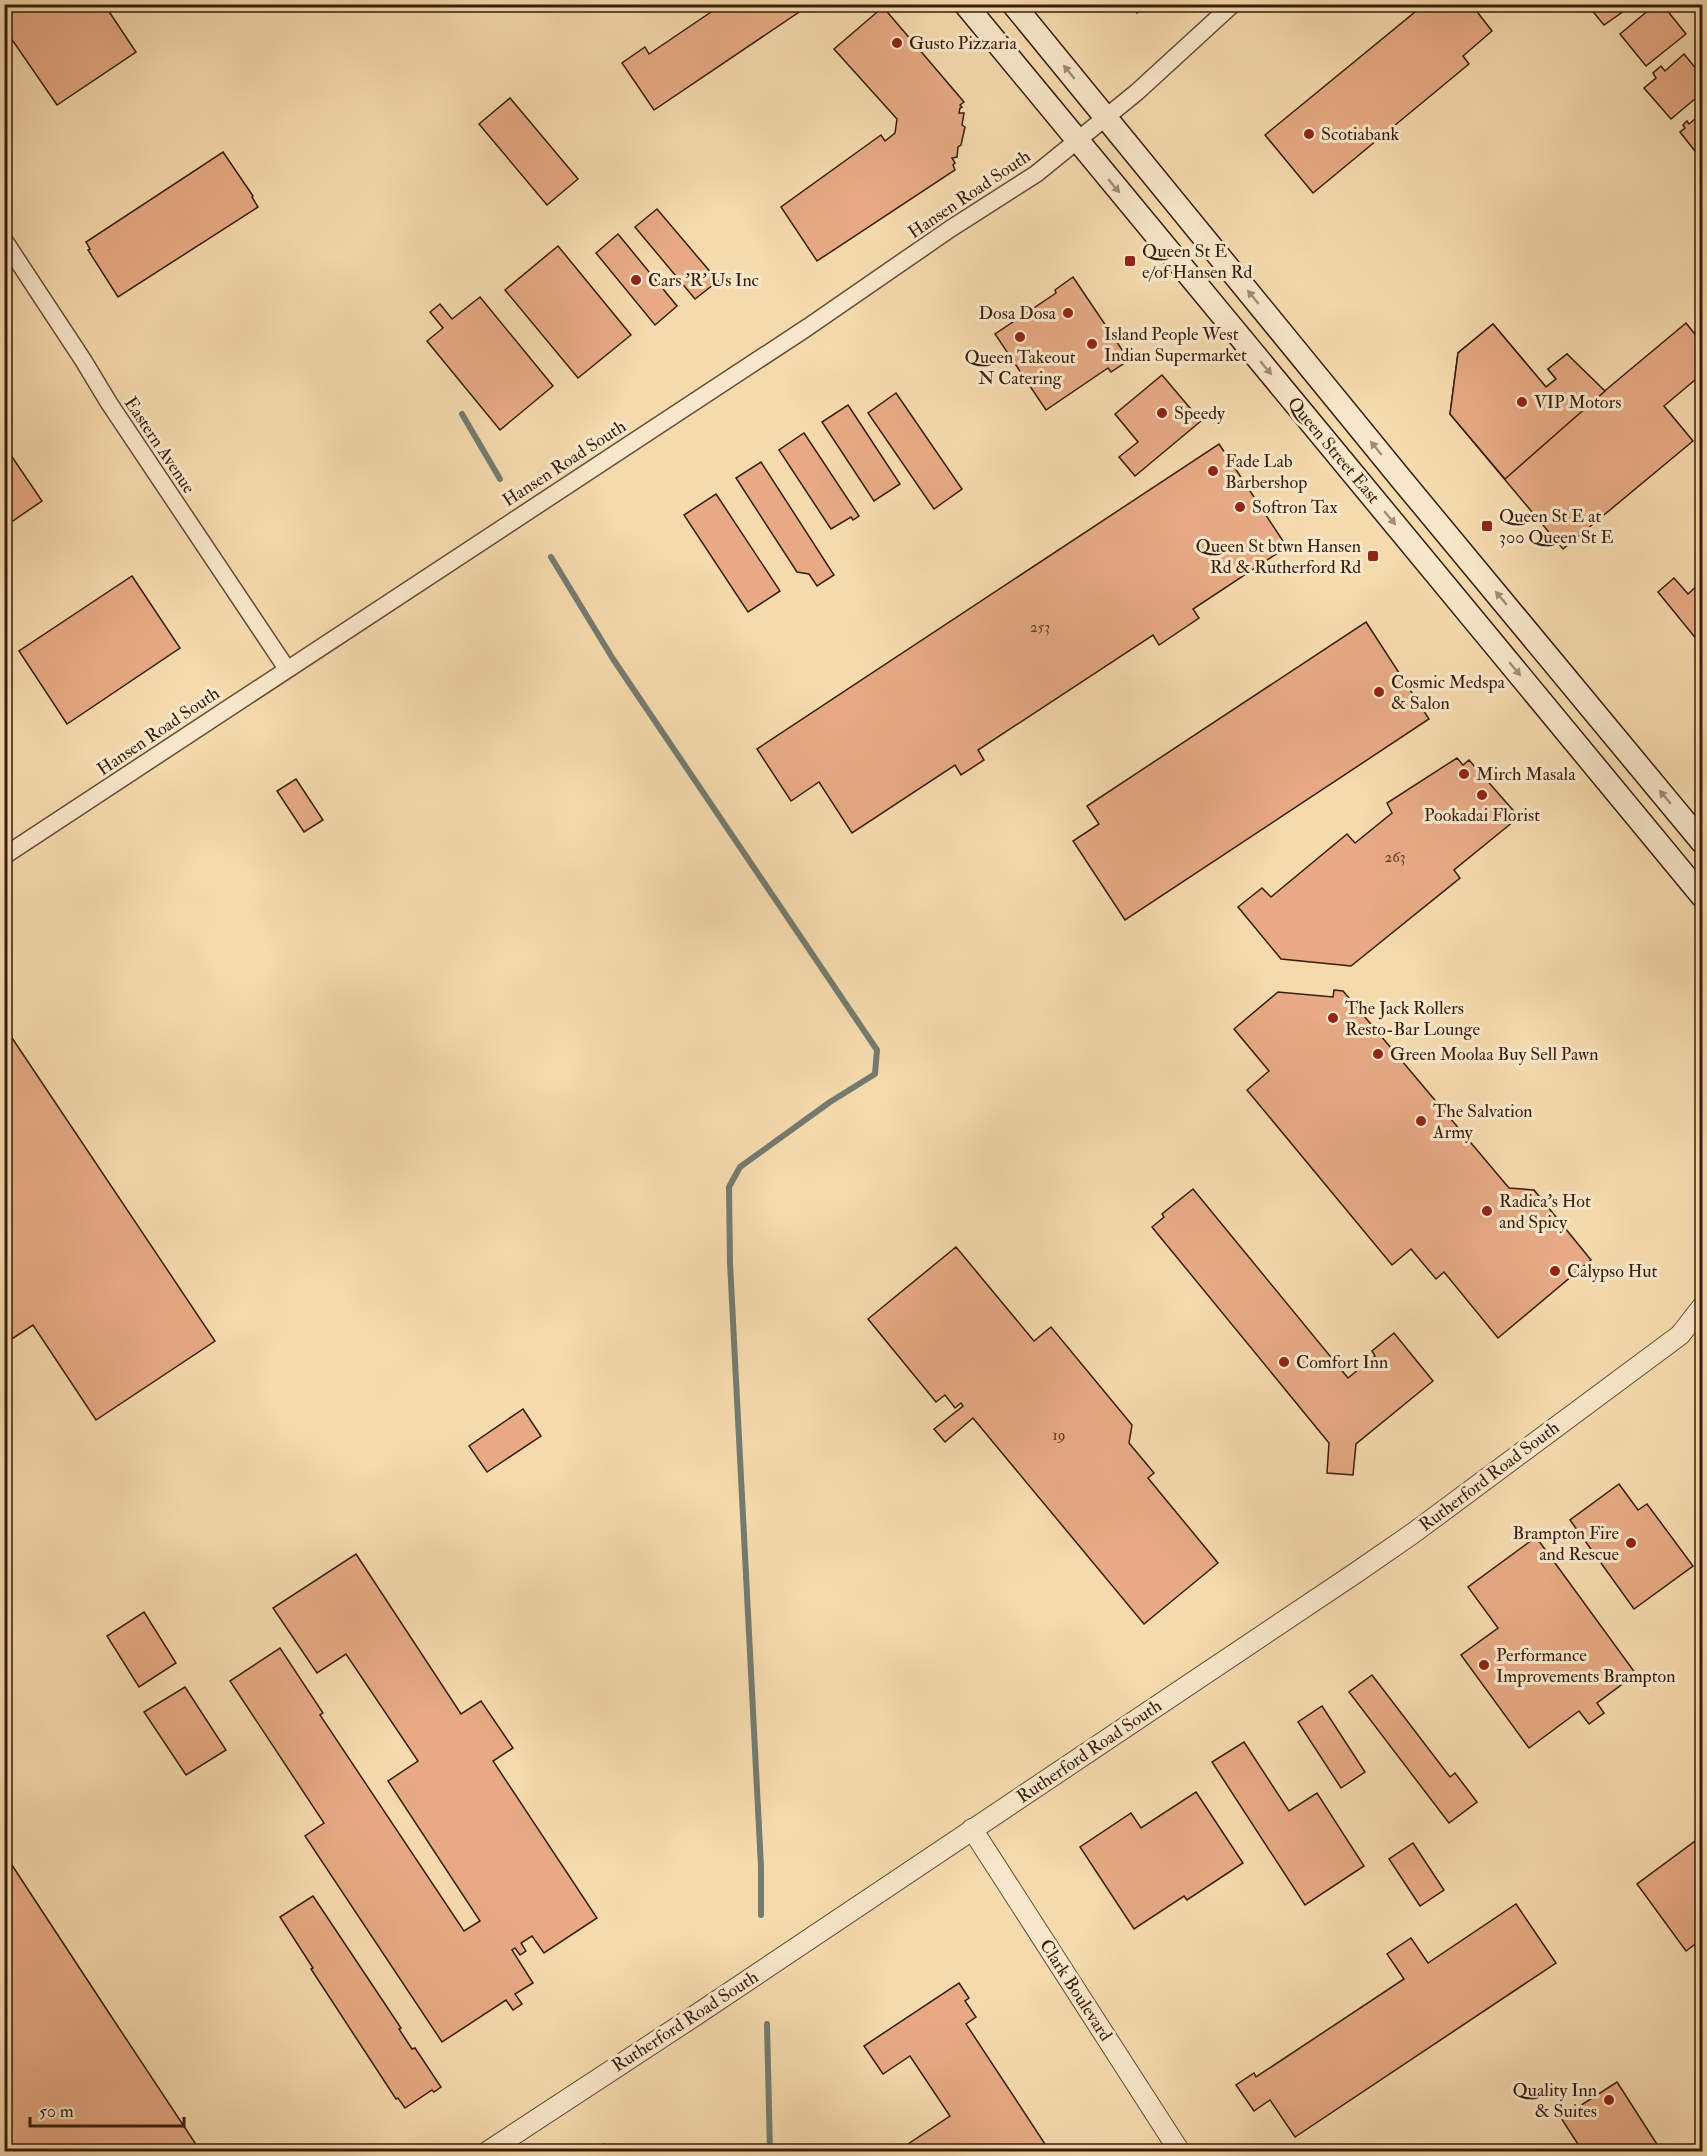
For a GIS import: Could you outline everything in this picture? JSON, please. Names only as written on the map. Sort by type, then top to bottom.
[{"type":"main road","name":"Queen Street East","points":[[965,4],[1702,896]]},
{"type":"main road","name":"Queen Street East","points":[[1013,4],[1402,480],[1702,842]]},
{"type":"street","name":"Hansen Road South","points":[[4,856],[808,327],[950,229],[1036,174],[1137,92],[1233,4]]},
{"type":"street","name":"Eastern Avenue","points":[[4,240],[109,403],[287,669]]},
{"type":"street","name":"Rutherford Road South","points":[[487,2151],[696,2015],[1412,1534],[1680,1335],[1702,1306]]},
{"type":"street","name":"Rutherford Road South","points":[[1680,1335],[1702,1329]]},
{"type":"street","name":"Clark Boulevard","points":[[972,1829],[1180,2151]]},
{"type":"building","points":[[4,4],[104,4],[136,52],[57,105],[4,28]]},
{"type":"building","points":[[723,4],[811,4],[654,110],[622,63],[645,47],[649,54]]},
{"type":"building","points":[[1130,4],[1148,4],[1137,13]]},
{"type":"building","points":[[1419,4],[1471,4],[1492,31],[1463,56],[1469,64],[1313,193],[1265,135],[1421,7]]},
{"type":"building","points":[[1585,4],[1634,4],[1604,25]]},
{"type":"building","points":[[1656,4],[1662,4],[1686,34],[1646,66],[1620,34]]},
{"type":"building","points":[[883,7],[964,102],[960,105],[962,107],[959,113],[964,113],[962,125],[965,127],[957,157],[952,158],[955,170],[817,261],[781,207],[881,135],[885,141],[895,133],[897,119],[834,49]]},
{"type":"building","points":[[1684,54],[1702,76],[1702,93],[1671,119],[1644,88],[1656,78],[1653,73],[1661,66],[1665,71]]},
{"type":"building","points":[[510,98],[578,179],[547,205],[479,124]]},
{"type":"building","points":[[1702,113],[1702,160],[1680,132],[1685,128],[1683,125],[1687,121],[1689,124]]},
{"type":"building","points":[[223,152],[258,207],[118,297],[88,250],[90,249],[86,242]]},
{"type":"building","points":[[657,209],[718,281],[695,299],[635,227]]},
{"type":"building","name":"Cars 'R' Us Inc","points":[[618,234],[677,306],[655,325],[596,253]]},
{"type":"building","points":[[558,246],[631,335],[578,378],[505,290]]},
{"type":"building","points":[[1073,277],[1129,360],[1111,372],[1108,368],[1046,410],[995,334],[1056,293],[1055,290]]},
{"type":"building","points":[[480,297],[553,386],[500,430],[427,341],[443,328],[430,312],[440,304],[452,319]]},
{"type":"building","points":[[1686,323],[1702,343],[1702,374],[1664,406],[1693,441],[1563,549],[1450,414],[1458,353],[1493,324],[1546,387],[1556,379],[1548,369],[1567,354],[1601,394]]},
{"type":"building","name":"VIP Motors","points":[[1493,324],[1546,387],[1556,379],[1548,369],[1567,354],[1605,391],[1505,479],[1450,414],[1458,353]]},
{"type":"building","points":[[1162,375],[1201,421],[1135,476],[1119,457],[1138,442],[1115,414]]},
{"type":"building","points":[[896,393],[962,489],[934,509],[868,413]]},
{"type":"building","points":[[848,405],[900,484],[874,501],[822,422]]},
{"type":"building","points":[[804,433],[859,516],[853,520],[851,517],[831,529],[779,450]]},
{"type":"building","points":[[1219,444],[1287,547],[1193,609],[1199,618],[1159,645],[1153,635],[978,750],[984,760],[961,775],[955,765],[852,833],[819,782],[791,801],[757,749]]},
{"type":"building","points":[[4,445],[42,501],[4,527]]},
{"type":"building","points":[[761,462],[834,575],[817,586],[809,574],[797,572],[736,478]]},
{"type":"building","points":[[716,494],[780,591],[748,612],[684,515]]},
{"type":"building","points":[[132,576],[180,648],[67,724],[19,651]]},
{"type":"building","points":[[1674,578],[1688,594],[1700,583],[1702,586],[1702,646],[1658,592]]},
{"type":"building","points":[[1366,622],[1429,719],[1125,920],[1073,841],[1099,824],[1087,806]]},
{"type":"building","points":[[1457,758],[1463,765],[1469,760],[1519,817],[1454,870],[1460,878],[1351,966],[1281,959],[1238,907],[1262,888],[1271,897],[1347,834],[1355,843],[1392,813],[1387,803]]},
{"type":"building","points":[[296,779],[323,820],[304,832],[277,791]]},
{"type":"building","points":[[1334,990],[1343,991],[1509,1188],[1534,1190],[1591,1260],[1498,1338],[1444,1272],[1436,1279],[1411,1249],[1392,1265],[1247,1090],[1269,1071],[1234,1029],[1278,992],[1333,997]]},
{"type":"building","points":[[4,1026],[215,1341],[96,1420],[33,1325],[4,1344]]},
{"type":"building","points":[[1193,1189],[1348,1378],[1375,1356],[1372,1351],[1394,1333],[1433,1381],[1356,1444],[1353,1475],[1327,1473],[1329,1443],[1152,1227],[1164,1217],[1162,1214]]},
{"type":"building","points":[[956,1247],[1034,1341],[1051,1327],[1132,1425],[1129,1443],[1154,1473],[1148,1478],[1218,1563],[1144,1624],[973,1418],[945,1442],[934,1429],[963,1406],[961,1403],[955,1408],[945,1395],[936,1402],[868,1319]]},
{"type":"building","points":[[523,1409],[541,1436],[487,1472],[469,1446]]},
{"type":"building","name":"Brampton Fire and Rescue","points":[[1619,1484],[1638,1510],[1647,1504],[1693,1566],[1634,1609],[1570,1520]]},
{"type":"building","points":[[1536,1537],[1636,1674],[1597,1703],[1604,1713],[1589,1724],[1579,1711],[1529,1748],[1461,1655],[1498,1628],[1468,1587]]},
{"type":"building","points":[[356,1554],[461,1714],[481,1701],[513,1748],[493,1761],[597,1918],[544,1953],[532,1936],[521,1943],[526,1951],[520,1955],[515,1948],[512,1950],[533,1983],[515,1994],[522,2004],[513,2010],[506,2000],[442,2042],[305,1836],[324,1823],[230,1681],[280,1648],[323,1713],[320,1715],[464,1931],[480,1921],[388,1781],[418,1761],[346,1654],[317,1673],[273,1608]]},
{"type":"building","points":[[144,1612],[176,1663],[139,1687],[107,1636]]},
{"type":"building","points":[[1372,1675],[1450,1777],[1455,1773],[1477,1802],[1449,1823],[1349,1692]]},
{"type":"building","points":[[185,1687],[226,1750],[186,1775],[144,1712]]},
{"type":"building","points":[[1322,1706],[1365,1772],[1341,1788],[1298,1722]]},
{"type":"building","points":[[1244,1742],[1289,1811],[1317,1793],[1364,1866],[1305,1905],[1212,1762]]},
{"type":"building","points":[[1196,1792],[1243,1863],[1187,1900],[1184,1896],[1134,1929],[1080,1847],[1131,1813],[1141,1828]]},
{"type":"building","points":[[1702,1836],[1702,1939],[1686,1951],[1637,1884]]},
{"type":"building","points":[[1413,1843],[1444,1890],[1420,1906],[1389,1859]]},
{"type":"building","points":[[4,1853],[109,2013],[201,2152],[4,2152]]},
{"type":"building","points":[[313,1896],[401,2028],[399,2029],[412,2049],[415,2048],[441,2087],[434,2092],[432,2090],[405,2108],[398,2098],[396,2099],[311,1969],[313,1968],[280,1917]]},
{"type":"building","points":[[1516,1904],[1556,1963],[1295,2137],[1270,2100],[1254,2111],[1236,2085],[1254,2073],[1256,2077],[1404,1979],[1387,1954],[1411,1938],[1428,1963]]},
{"type":"building","points":[[959,1983],[969,1998],[965,2001],[976,2017],[966,2024],[1045,2144],[1033,2152],[896,2152],[950,2116],[910,2056],[883,2074],[864,2046]]},
{"type":"building","name":"Quality Inn & Suites","points":[[1617,2082],[1662,2152],[1583,2152],[1561,2118]]},
{"type":"building","points":[[604,2144],[609,2152],[593,2152]]},
{"type":"waterway","points":[[462,414],[500,479]]},
{"type":"waterway","points":[[551,557],[613,659],[877,1050],[875,1074],[830,1102],[740,1167],[729,1187],[730,1263],[761,1867],[761,1915]]},
{"type":"waterway","points":[[767,2024],[770,2152]]},
{"type":"place","name":"Gusto Pizzaria","points":[[897,43]]},
{"type":"place","name":"Scotiabank","points":[[1309,134]]},
{"type":"place","name":"Queen St E e/of Hansen Rd","points":[[1130,261]]},
{"type":"place","name":"Cars 'R' Us Inc","points":[[636,280]]},
{"type":"place","name":"Dosa Dosa","points":[[1068,313]]},
{"type":"place","name":"Queen Takeout N Catering","points":[[1020,337]]},
{"type":"place","name":"Island People West Indian Supermarket","points":[[1092,344]]},
{"type":"place","name":"VIP Motors","points":[[1522,402]]},
{"type":"place","name":"Speedy","points":[[1162,413]]},
{"type":"place","name":"Fade Lab Barbershop","points":[[1213,471]]},
{"type":"place","name":"Softron Tax","points":[[1240,507]]},
{"type":"place","name":"Queen St E at 300 Queen St E","points":[[1487,526]]},
{"type":"place","name":"Queen St btwn Hansen Rd & Rutherford Rd","points":[[1373,556]]},
{"type":"place","name":"Cosmic Medspa & Salon","points":[[1379,692]]},
{"type":"place","name":"Mirch Masala","points":[[1464,774]]},
{"type":"place","name":"Pookadai Florist","points":[[1482,795]]},
{"type":"place","name":"The Jack Rollers Resto-Bar Lounge","points":[[1333,1018]]},
{"type":"place","name":"Green Moolaa Buy Sell Pawn","points":[[1378,1054]]},
{"type":"place","name":"The Salvation Army","points":[[1421,1121]]},
{"type":"place","name":"Radica's Hot and Spicy","points":[[1487,1211]]},
{"type":"place","name":"Calypso Hut","points":[[1555,1271]]},
{"type":"place","name":"Comfort Inn","points":[[1284,1362]]},
{"type":"place","name":"Brampton Fire and Rescue","points":[[1631,1543]]},
{"type":"place","name":"Performance Improvements Brampton","points":[[1484,1665]]},
{"type":"place","name":"Quality Inn & Suites","points":[[1609,2100]]}]
